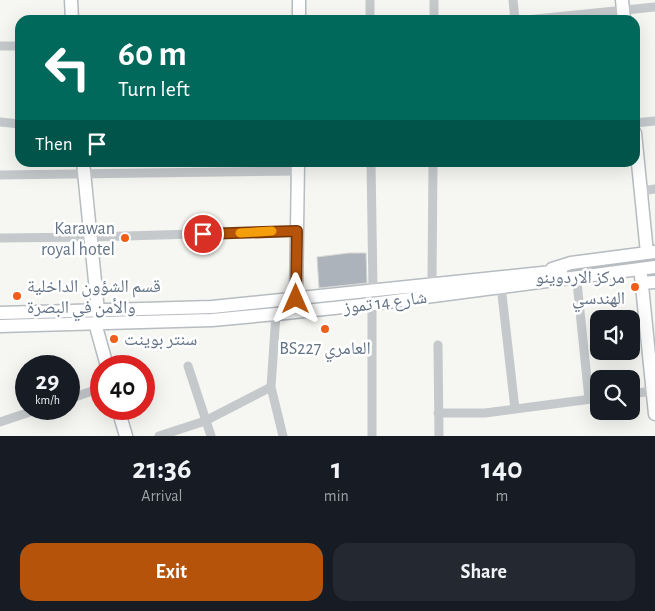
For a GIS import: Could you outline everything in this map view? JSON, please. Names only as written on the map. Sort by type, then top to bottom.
[{"type":"main road","points":[[71,0],[72,15]]},
{"type":"main road","points":[[299,0],[299,15]]},
{"type":"main road","points":[[296,299],[298,167]]},
{"type":"main road","points":[[639,167],[652,255]]},
{"type":"main road","points":[[84,168],[96,317],[105,355]]},
{"type":"main road","points":[[584,275],[652,255]]},
{"type":"main road","points":[[538,277],[571,263],[652,255]]},
{"type":"main road","points":[[584,275],[655,267]]},
{"type":"main road","points":[[584,275],[655,282]]},
{"type":"main road","name":"شارع 14 تموز","points":[[0,326],[296,299],[432,283],[584,275]]},
{"type":"main road","points":[[641,280],[655,275]]},
{"type":"main road","name":"شارع 14 تموز","points":[[0,313],[212,320],[372,304],[501,286],[538,277]]},
{"type":"main road","points":[[641,280],[655,414]]},
{"type":"main road","points":[[121,420],[126,436]]},
{"type":"street","points":[[370,0],[370,15]]},
{"type":"street","points":[[434,0],[434,15]]},
{"type":"street","points":[[514,0],[516,15]]},
{"type":"street","points":[[574,15],[655,8]]},
{"type":"street","points":[[0,46],[15,46]]},
{"type":"street","points":[[640,122],[655,121]]},
{"type":"street","points":[[0,122],[15,124]]},
{"type":"street","points":[[0,175],[84,168],[298,167]]},
{"type":"street","points":[[371,167],[373,290]]},
{"type":"street","points":[[432,283],[433,167]]},
{"type":"street","points":[[641,191],[655,189]]},
{"type":"street","points":[[0,238],[297,231]]},
{"type":"street","points":[[438,413],[485,413],[589,400],[584,275]]},
{"type":"street","points":[[501,286],[515,409]]},
{"type":"street","points":[[372,304],[372,436]]},
{"type":"street","points":[[276,314],[271,387],[283,436]]},
{"type":"street","points":[[438,346],[439,436]]},
{"type":"street","points":[[188,366],[211,436]]},
{"type":"street","points":[[159,436],[205,420],[271,387]]},
{"type":"street","points":[[640,393],[652,391]]},
{"type":"street","points":[[0,422],[15,417]]},
{"type":"building","points":[[366,253],[367,283],[319,288],[317,257]]},
{"type":"slow traffic","points":[[240,233],[272,231]]},
{"type":"place","name":"Karawan royal hotel","points":[[125,238]]},
{"type":"place","name":"مركز الاردوينو الهندسي","points":[[635,287]]},
{"type":"place","name":"قسم الشؤون الداخلية والأمن في البصرة","points":[[17,296]]},
{"type":"place","name":"BS227 العامري","points":[[325,329]]},
{"type":"place","name":"سنتر بوينت","points":[[114,339]]},
{"type":"route","points":[[203,234],[297,231],[296,299]]}]
